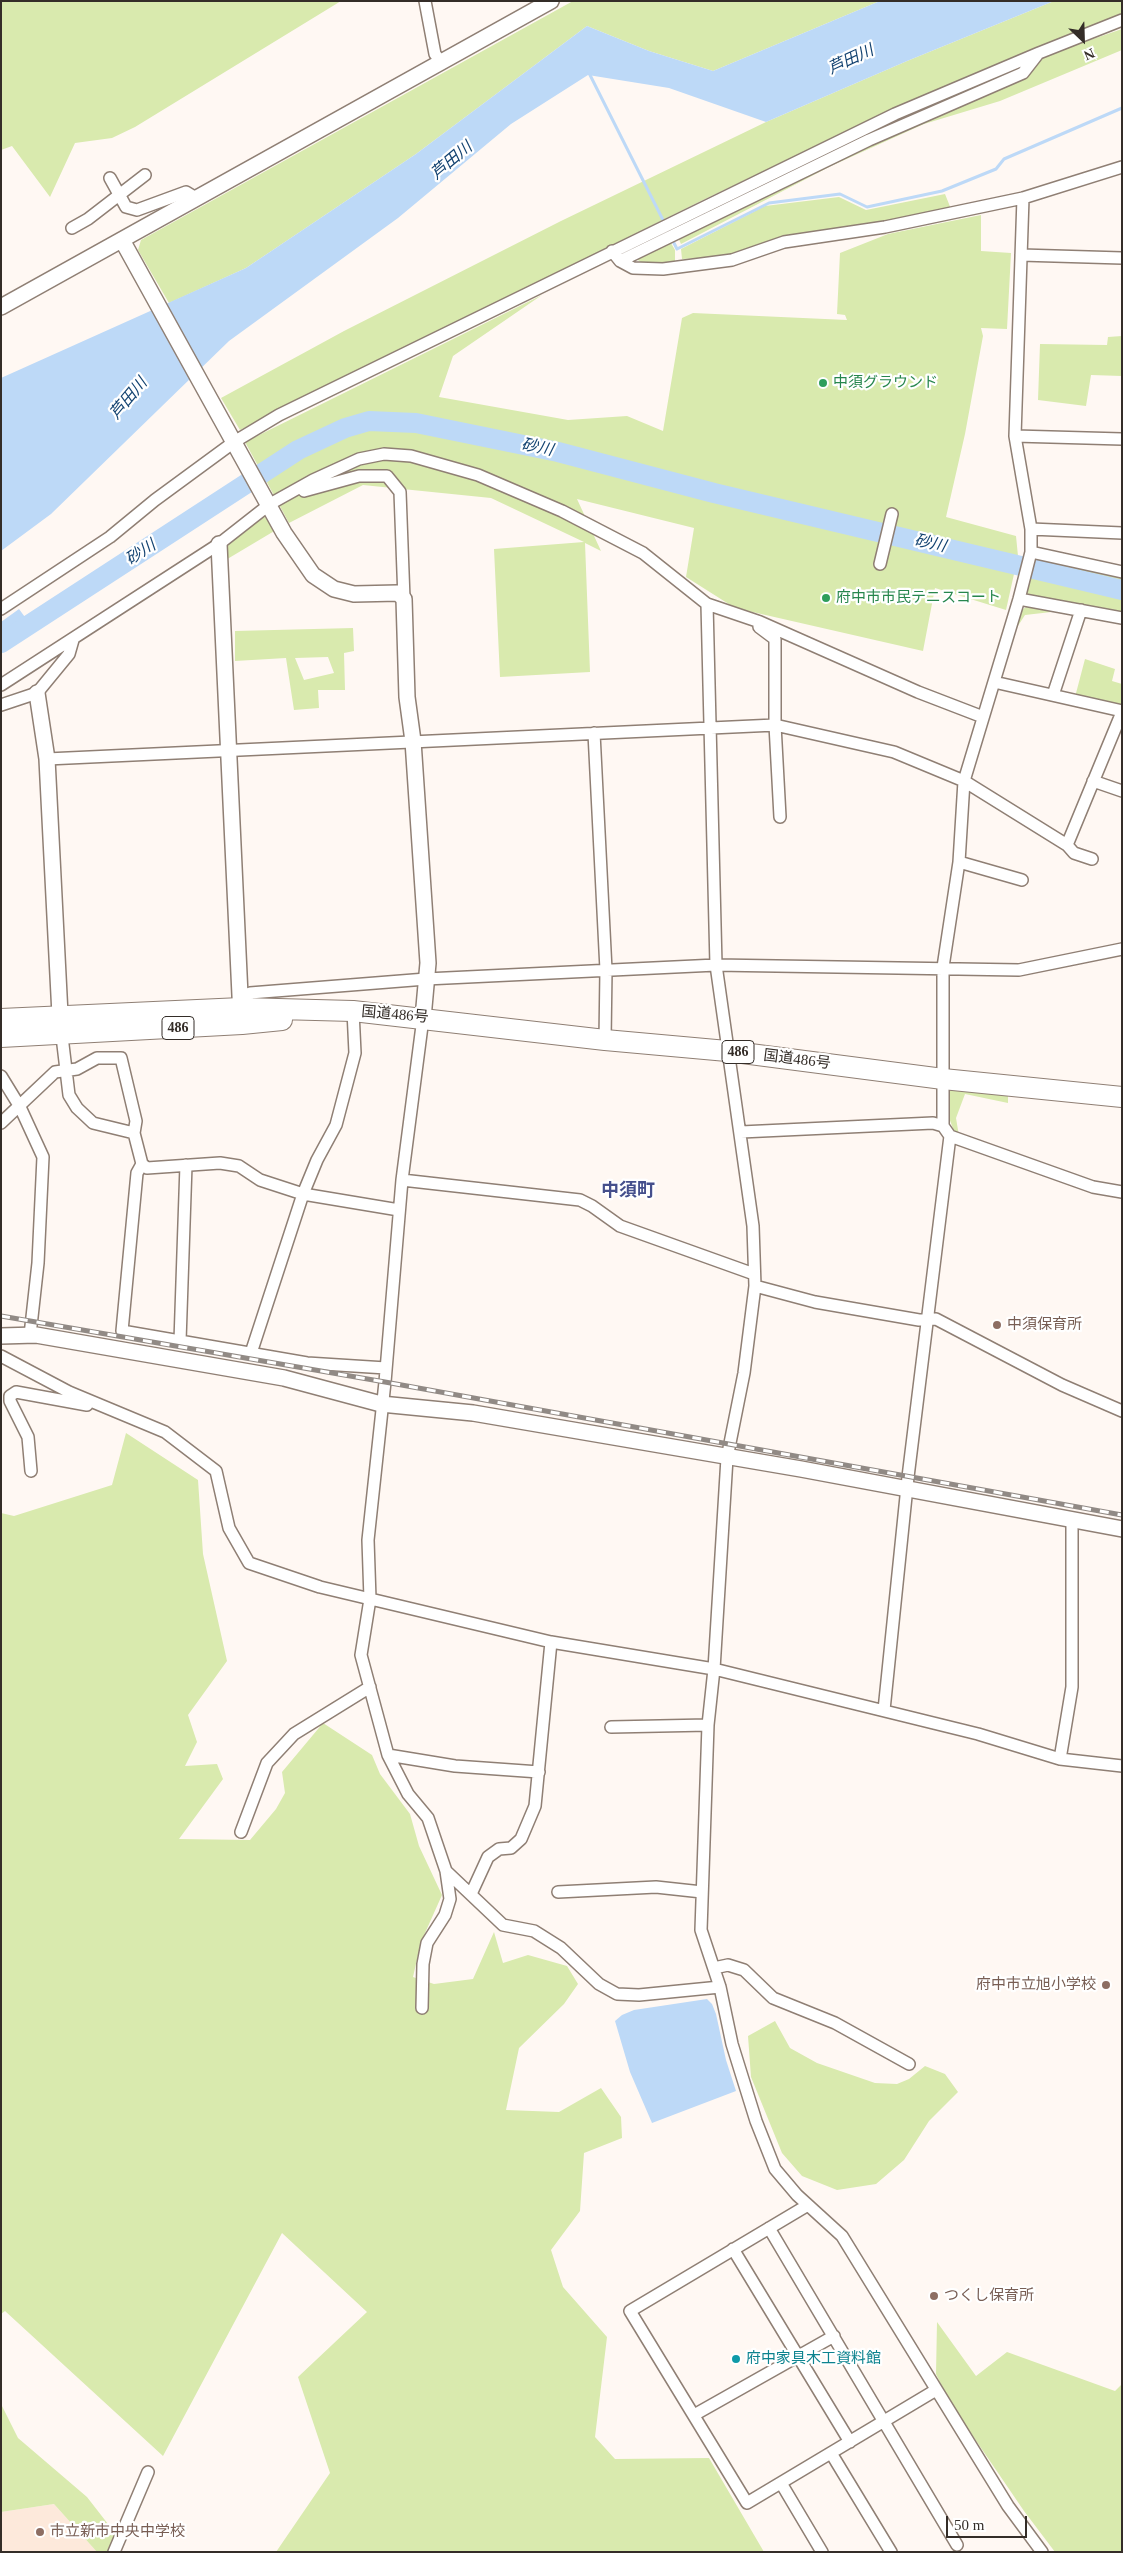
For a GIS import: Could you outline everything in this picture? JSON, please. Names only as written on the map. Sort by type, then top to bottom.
[{"type":"highway","name":"国道486号","points":[[1,1037],[61,1025],[353,1012],[423,1018],[605,1040],[727,1051],[943,1079],[1122,1097]]},
{"type":"highway","name":"国道486号","points":[[1,1018],[61,1025]]},
{"type":"street","points":[[425,1],[435,54],[441,62]]},
{"type":"street","points":[[1,307],[124,244],[196,198],[551,1]]},
{"type":"street","points":[[1,609],[110,536],[155,500],[234,442],[279,415],[894,114],[1122,20]]},
{"type":"street","points":[[620,261],[869,140],[1023,73],[1039,53]]},
{"type":"street","points":[[612,251],[620,261],[633,268],[663,269],[732,260],[784,242],[885,227],[1023,198],[1122,167]]},
{"type":"street","points":[[72,228],[88,220],[145,175]]},
{"type":"street","points":[[110,178],[126,208],[137,210],[186,192],[196,198]]},
{"type":"street","points":[[1023,198],[1015,436],[1031,529],[1031,552],[1019,599],[964,781],[959,862],[943,967],[943,1126],[950,1136],[1093,1187],[1122,1192]]},
{"type":"street","points":[[124,244],[267,499],[284,533],[313,575],[334,590],[354,594],[398,593],[404,599]]},
{"type":"street","points":[[1021,256],[1122,258]]},
{"type":"street","points":[[1015,436],[1122,439]]},
{"type":"street","points":[[1,685],[219,544],[267,499],[359,459],[384,454],[411,456],[478,475],[562,511],[644,554],[707,604],[760,622],[918,692],[983,717]]},
{"type":"street","points":[[267,499],[359,476],[387,476],[400,492],[407,697],[413,741],[428,963],[399,1210],[386,1368],[368,1540],[370,1599],[361,1655],[388,1755],[408,1794],[428,1818],[446,1871],[450,1899],[445,1915],[427,1943],[423,1964],[422,2008]]},
{"type":"street","points":[[880,564],[892,514]]},
{"type":"street","points":[[1031,529],[1122,533]]},
{"type":"street","points":[[219,544],[241,1016]]},
{"type":"street","points":[[1031,552],[1122,572]]},
{"type":"street","points":[[1019,599],[1122,618]]},
{"type":"street","points":[[707,604],[716,965],[753,1226],[755,1286],[744,1373],[727,1458],[714,1669],[708,1725],[701,1930],[720,1988],[732,2044],[756,2121],[775,2169],[808,2205],[842,2236],[1008,2506],[1042,2552]]},
{"type":"street","points":[[1053,695],[1081,610]]},
{"type":"street","points":[[760,622],[759,627],[775,639],[775,725],[780,817]]},
{"type":"street","points":[[1,705],[37,693],[69,654],[73,640]]},
{"type":"street","points":[[994,682],[1122,712],[1067,845]]},
{"type":"street","points":[[37,693],[47,758],[61,1025],[69,1095],[77,1108],[93,1123],[134,1133]]},
{"type":"street","points":[[47,758],[775,725],[894,752],[964,781],[1067,845],[1074,853],[1092,859]]},
{"type":"street","points":[[594,733],[606,970],[605,1040]]},
{"type":"street","points":[[1093,781],[1122,791]]},
{"type":"street","points":[[959,862],[1022,880]]},
{"type":"street","points":[[241,1016],[250,993],[426,979],[716,965],[943,967],[1019,970],[1122,949]]},
{"type":"street","points":[[251,1353],[316,1160],[336,1125],[355,1053],[353,1012]]},
{"type":"street","points":[[1,1123],[55,1072],[77,1069],[97,1058],[121,1058],[136,1121],[134,1133],[142,1164],[147,1168],[220,1163],[239,1166],[260,1180],[304,1194],[399,1210]]},
{"type":"street","points":[[1,1076],[20,1107],[42,1157],[38,1263],[30,1335]]},
{"type":"street","points":[[741,1132],[934,1123],[943,1126]]},
{"type":"street","points":[[884,1710],[950,1136]]},
{"type":"street","points":[[142,1164],[137,1172],[122,1332],[307,1363],[386,1368]]},
{"type":"street","points":[[180,1341],[186,1165]]},
{"type":"street","points":[[402,1180],[580,1200],[592,1206],[620,1226],[754,1274]]},
{"type":"street","points":[[755,1286],[816,1302],[919,1320],[936,1319],[1062,1385],[1122,1410]]},
{"type":"street","points":[[1,1336],[30,1335],[284,1378],[381,1404],[473,1413],[908,1489],[1122,1529]]},
{"type":"street","points":[[1,1356],[69,1392],[165,1432],[216,1471],[230,1528],[249,1563],[320,1586],[551,1642],[714,1669],[978,1734],[1060,1759],[1122,1766]]},
{"type":"street","points":[[31,1471],[28,1437],[10,1396],[16,1392],[92,1406],[98,1404]]},
{"type":"street","points":[[1,1404],[10,1414],[17,1415]]},
{"type":"street","points":[[1060,1759],[1072,1687],[1072,1520]]},
{"type":"street","points":[[470,1894],[488,1857],[499,1849],[511,1848],[521,1839],[534,1806],[551,1642]]},
{"type":"street","points":[[241,1832],[267,1763],[294,1734],[370,1687]]},
{"type":"street","points":[[611,1726],[708,1725]]},
{"type":"street","points":[[388,1755],[455,1766],[539,1772]]},
{"type":"street","points":[[446,1871],[503,1925],[534,1931],[561,1948],[599,1984],[616,1994],[639,1995],[720,1988]]},
{"type":"street","points":[[558,1892],[656,1887],[702,1892]]},
{"type":"street","points":[[714,1968],[728,1965],[744,1970],[773,1998],[835,2023],[909,2064]]},
{"type":"street","points":[[808,2205],[630,2311],[747,2503],[936,2390]]},
{"type":"street","points":[[769,2228],[957,2545]]},
{"type":"street","points":[[733,2249],[850,2442]]},
{"type":"street","points":[[694,2415],[834,2336]]},
{"type":"street","points":[[831,2453],[891,2552]]},
{"type":"street","points":[[114,2552],[148,2472]]},
{"type":"street","points":[[780,2483],[822,2552]]},
{"type":"shaded area","name":"市立新市中央中学校","points":[[54,2504],[97,2552],[1,2552],[1,2512]]},
{"type":"green space","points":[[1,1],[341,1],[135,127],[112,138],[75,143],[50,197],[12,146],[1,150]]},
{"type":"green space","points":[[573,1],[880,1],[713,71],[649,51],[587,26],[416,154],[246,268],[169,303],[138,250],[141,240]]},
{"type":"green space","points":[[1054,1],[1122,1],[1122,17],[1068,36],[909,102],[703,200],[240,430],[221,398],[344,331],[561,221],[766,122],[907,61]]},
{"type":"green space","points":[[1122,29],[1122,50],[1000,101],[924,124],[831,166],[681,244],[673,227],[901,116],[1061,50]]},
{"type":"green space","points":[[945,194],[951,209],[875,225],[811,232],[728,257],[682,259],[681,249],[765,206],[839,197],[866,210]]},
{"type":"green space","points":[[981,215],[981,251],[1011,253],[1007,329],[981,328],[983,336],[965,434],[946,517],[1016,536],[1018,556],[1006,610],[935,588],[923,651],[735,608],[686,577],[694,528],[577,499],[601,551],[585,543],[590,672],[500,677],[494,549],[584,542],[491,498],[363,485],[289,523],[245,442],[542,295],[453,356],[439,397],[568,420],[627,416],[663,431],[682,318],[693,313],[847,320],[845,315],[837,314],[840,253],[888,234]]},
{"type":"green space","points":[[664,231],[675,250],[675,265],[644,264],[625,252],[628,248]]},
{"type":"green space","points":[[1122,336],[1122,376],[1091,375],[1086,406],[1038,400],[1040,344],[1107,345],[1108,337]]},
{"type":"green space","points":[[265,517],[276,530],[224,561],[230,541],[258,519]]},
{"type":"green space","points":[[1035,557],[1122,578],[1122,615],[1025,596]]},
{"type":"green space","points":[[1038,606],[1060,611],[1025,615],[1014,632],[1019,612],[1026,607]]},
{"type":"green space","points":[[353,628],[354,651],[344,653],[345,690],[318,690],[319,708],[294,710],[286,658],[235,661],[235,631]],"holes":[[[328,657],[334,673],[304,680],[295,658]]]},
{"type":"green space","points":[[1085,659],[1115,669],[1112,681],[1122,684],[1122,707],[1075,697]]},
{"type":"green space","points":[[949,1090],[1008,1095],[1008,1103],[965,1094],[956,1118],[959,1136],[955,1134],[948,1115]]},
{"type":"green space","points":[[126,1433],[198,1480],[203,1554],[227,1661],[188,1715],[197,1742],[185,1766],[217,1764],[223,1779],[179,1839],[250,1840],[276,1809],[285,1793],[282,1772],[323,1723],[372,1755],[380,1774],[410,1814],[419,1846],[442,1895],[421,1942],[413,1977],[434,1984],[473,1979],[494,1932],[503,1963],[528,1955],[567,1966],[578,1984],[564,2004],[519,2048],[506,2110],[559,2112],[601,2088],[621,2117],[622,2138],[584,2153],[580,2211],[551,2250],[563,2287],[607,2337],[595,2437],[615,2459],[709,2458],[764,2552],[276,2552],[330,2473],[298,2377],[367,2312],[282,2233],[163,2456],[5,2311],[1,2314],[1,1513],[14,1516],[112,1485]]},
{"type":"green space","points":[[775,2021],[790,2048],[817,2063],[875,2083],[897,2084],[909,2079],[925,2066],[945,2074],[958,2092],[929,2121],[904,2160],[876,2184],[837,2190],[802,2176],[782,2153],[751,2077],[748,2036]]},
{"type":"green space","points":[[937,2322],[976,2376],[1007,2352],[1115,2391],[1122,2384],[1122,2552],[1055,2552],[1024,2511],[949,2401],[936,2374]]},
{"type":"green space","points":[[1,2404],[18,2438],[87,2497],[115,2533],[109,2552],[97,2552],[54,2504],[1,2512]]},
{"type":"water","name":"芦田川","points":[[880,1],[1054,1],[907,61],[766,122],[669,88],[588,75],[511,124],[398,218],[229,341],[51,514],[1,551],[1,378],[246,268],[416,154],[587,26],[649,51],[713,71]]},
{"type":"water","points":[[19,609],[33,628],[1,648],[1,622]]},
{"type":"water","points":[[707,1999],[712,2004],[716,2014],[726,2060],[736,2091],[652,2123],[630,2072],[615,2021],[622,2015],[634,2010]]},
{"type":"waterway","points":[[588,71],[665,224]]},
{"type":"waterway","points":[[672,239],[677,249],[769,203],[840,194],[867,207],[942,191],[996,169],[1004,159],[1122,108]]},
{"type":"waterway","name":"砂川","points":[[1,643],[298,450],[345,428],[369,421],[416,423],[558,452],[714,493],[1122,590]]},
{"type":"railway","points":[[1,1316],[385,1382],[1122,1515]]},
{"type":"place","name":"中須グラウンド","points":[[823,383]]},
{"type":"place","name":"府中市市民テニスコート","points":[[826,598]]},
{"type":"place","name":"中須保育所","points":[[997,1325]]},
{"type":"place","name":"府中市立旭小学校","points":[[1106,1985]]},
{"type":"place","name":"つくし保育所","points":[[934,2296]]},
{"type":"place","name":"府中家具木工資料館","points":[[736,2359]]},
{"type":"place","name":"市立新市中央中学校","points":[[40,2532]]},
{"type":"district","name":"中須町","points":[[628,1191]]}]
